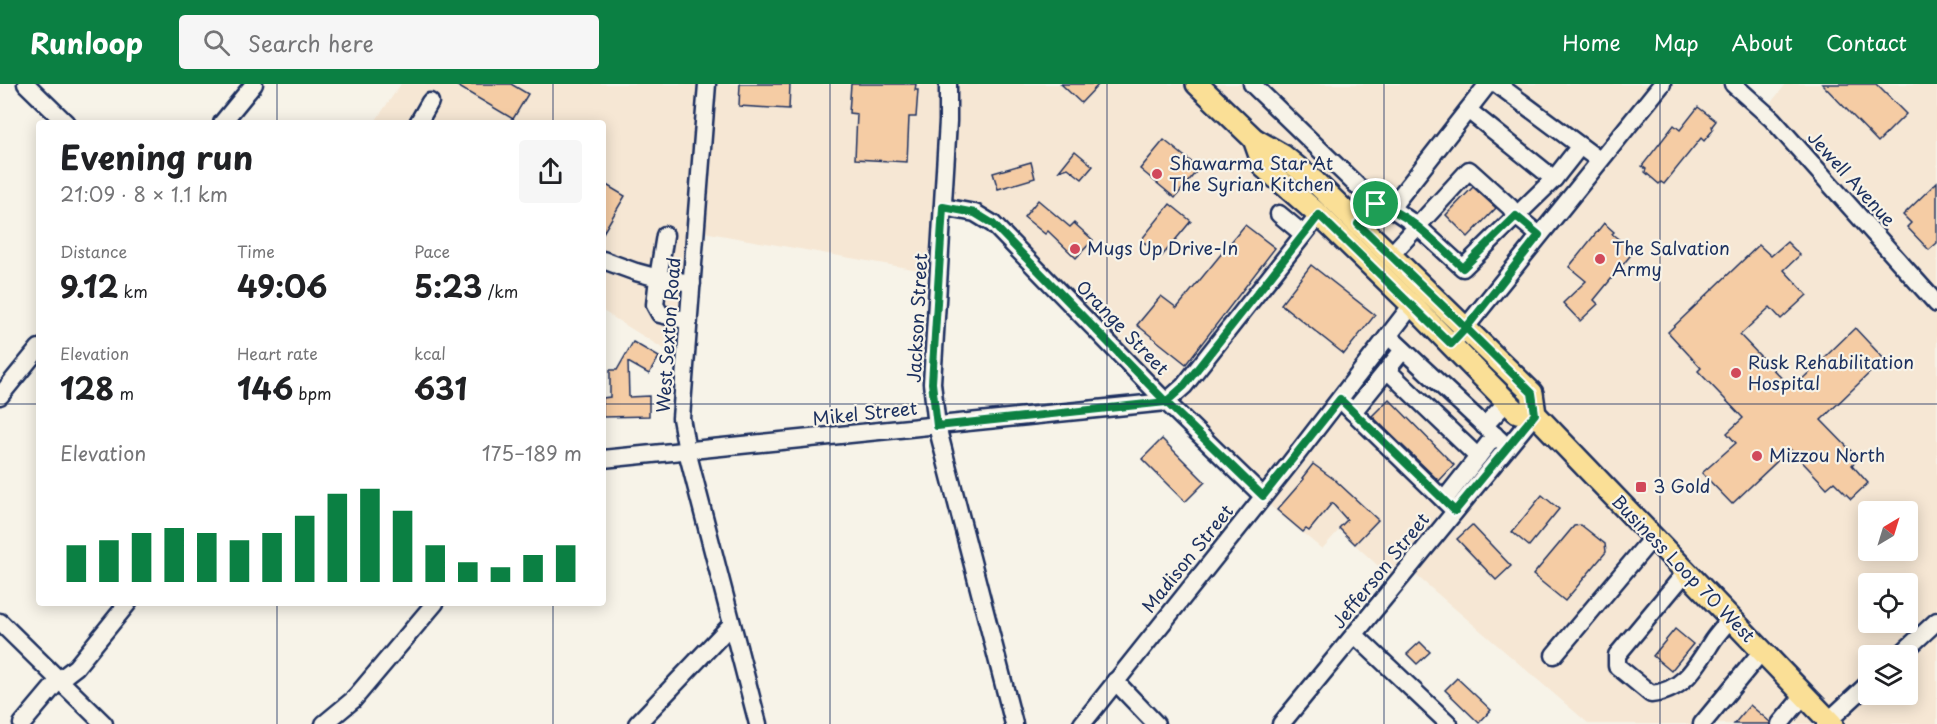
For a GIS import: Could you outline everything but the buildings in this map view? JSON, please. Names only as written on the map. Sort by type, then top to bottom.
[{"type":"main road","name":"Business Loop 70 West","points":[[1197,84],[1254,139],[1282,155],[1315,182],[1532,393],[1535,414],[1731,618],[1828,723]]},
{"type":"main road","name":"Business Loop 70 West","points":[[1254,139],[1264,167],[1319,215],[1412,304],[1517,412],[1535,414]]},
{"type":"street","points":[[26,84],[63,120]]},
{"type":"street","points":[[224,120],[254,84]]},
{"type":"street","name":"West Sexton Road","points":[[707,84],[681,418],[687,451],[758,724]]},
{"type":"street","name":"Jackson Street","points":[[948,84],[948,121],[932,383],[937,426],[1014,724]]},
{"type":"street","points":[[1252,84],[1384,206],[1416,225],[1463,268],[1554,179],[1580,146]]},
{"type":"street","points":[[1451,344],[1662,84]]},
{"type":"street","name":"Jewell Avenue","points":[[1733,84],[1772,119],[1937,304]]},
{"type":"street","points":[[1358,224],[1384,206],[1468,110],[1498,85],[1599,160]]},
{"type":"street","points":[[420,120],[430,102]]},
{"type":"street","points":[[1468,110],[1554,179]]},
{"type":"street","points":[[1390,255],[1469,170],[1539,235]]},
{"type":"street","name":"Orange Street","points":[[943,207],[975,213],[993,224],[1166,402],[1263,496]]},
{"type":"street","points":[[1279,214],[1303,234]]},
{"type":"street","points":[[1166,402],[1184,386],[1319,215]]},
{"type":"street","points":[[665,235],[658,278],[656,310],[660,314],[689,321]]},
{"type":"street","points":[[606,261],[658,278],[692,283]]},
{"type":"street","name":"Madison Street","points":[[1082,724],[1340,399],[1412,304]]},
{"type":"street","points":[[1389,334],[1403,350],[1495,436]]},
{"type":"street","points":[[1353,412],[1403,350]]},
{"type":"street","points":[[0,396],[36,352]]},
{"type":"street","points":[[1387,369],[1478,457]]},
{"type":"street","points":[[1340,399],[1449,505],[1478,457],[1495,436],[1507,402]]},
{"type":"street","name":"Mikel Street","points":[[606,459],[1166,402]]},
{"type":"street","name":"Jefferson Street","points":[[1281,724],[1355,635],[1449,505],[1495,436],[1535,414]]},
{"type":"street","points":[[1554,655],[1653,537]]},
{"type":"street","points":[[1686,572],[1617,655],[1617,666],[1651,694],[1664,693],[1680,685],[1731,618]]},
{"type":"street","points":[[22,724],[59,680],[76,667],[126,606]]},
{"type":"street","points":[[324,724],[353,700],[432,606]]},
{"type":"street","points":[[1911,645],[1937,621]]},
{"type":"street","points":[[0,622],[104,724]]},
{"type":"street","points":[[637,724],[731,625]]},
{"type":"street","points":[[1355,635],[1449,724]]},
{"type":"street","points":[[1702,724],[1762,651]]},
{"type":"street","points":[[1115,681],[1156,724]]},
{"type":"street","points":[[1828,723],[1858,694]]},
{"type":"street","points":[[1780,724],[1804,695]]},
{"type":"shaded area","points":[[401,84],[1734,84],[1764,111],[1786,84],[1937,84],[1937,724],[1589,724],[1411,571],[1399,585],[1339,530],[1322,549],[1269,505],[992,224],[944,208],[941,274],[698,231],[683,361],[606,313],[606,120],[376,120]]},
{"type":"place","name":"Shawarma Star At The Syrian Kitchen","points":[[1157,174]]},
{"type":"place","name":"Mugs Up Drive-In","points":[[1075,249]]},
{"type":"place","name":"The Salvation Army","points":[[1600,259]]},
{"type":"place","name":"Rusk Rehabilitation Hospital","points":[[1736,373]]},
{"type":"place","name":"Mizzou North","points":[[1757,456]]},
{"type":"place","name":"3 Gold","points":[[1641,487]]},
{"type":"route","points":[[1376,204],[1358,224],[1466,328],[1451,344],[1319,215],[1184,386],[1166,402],[937,426],[932,383],[943,207],[975,213],[993,224],[1166,402],[1263,496],[1340,399],[1455,511],[1535,414],[1532,393],[1466,328],[1539,235],[1516,216],[1463,268],[1416,225],[1391,208],[1376,204]]}]
